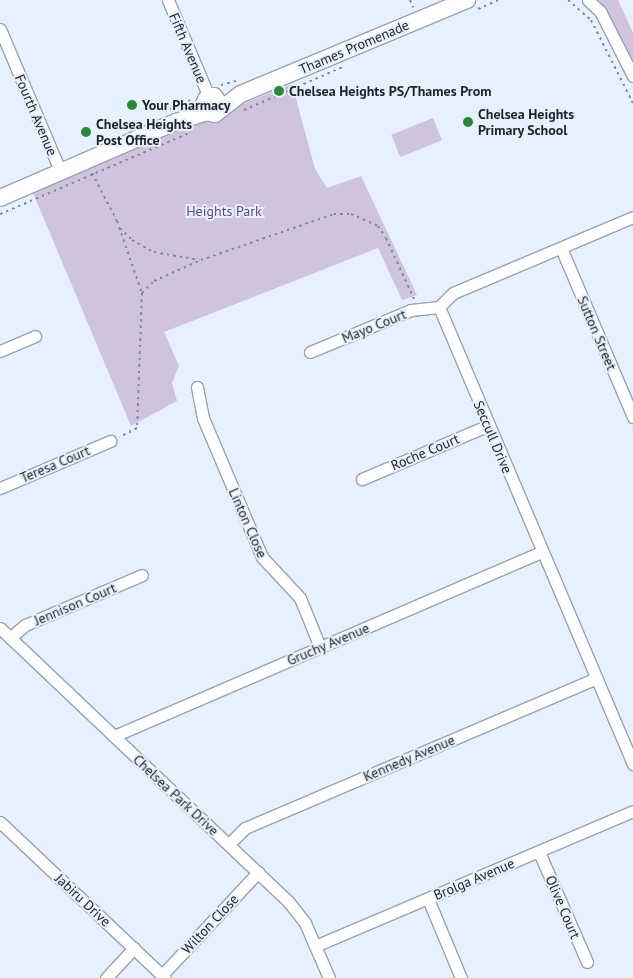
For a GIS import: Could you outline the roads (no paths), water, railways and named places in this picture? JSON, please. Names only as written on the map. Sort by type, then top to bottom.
[{"type":"main road","name":"Thames Promenade","points":[[0,198],[61,172],[89,168],[172,116],[211,101],[239,87],[470,6]]},
{"type":"street","name":"Fifth Avenue","points":[[168,0],[211,101]]},
{"type":"street","points":[[588,0],[600,11],[633,76]]},
{"type":"street","name":"Fourth Avenue","points":[[0,29],[61,172]]},
{"type":"street","points":[[439,307],[453,293],[633,217]]},
{"type":"street","name":"Sutton Street","points":[[561,248],[633,417]]},
{"type":"street","name":"Mayo Court","points":[[310,352],[377,323],[425,308],[439,307]]},
{"type":"street","name":"Seccull Drive","points":[[439,307],[633,766]]},
{"type":"street","points":[[0,351],[35,336]]},
{"type":"street","name":"Linton Close","points":[[197,387],[203,418],[262,557],[300,598],[320,647]]},
{"type":"street","name":"Roche Court","points":[[362,479],[488,425]]},
{"type":"street","name":"Teresa Court","points":[[0,488],[110,441]]},
{"type":"street","name":"Gruchy Avenue","points":[[114,736],[542,552]]},
{"type":"street","name":"Jennison Court","points":[[10,638],[25,625],[142,575]]},
{"type":"street","name":"Chelsea Park Drive","points":[[0,628],[229,844],[298,912],[329,978]]},
{"type":"street","name":"Kennedy Avenue","points":[[229,844],[245,828],[596,678]]},
{"type":"street","name":"Brolga Avenue","points":[[315,946],[633,811]]},
{"type":"street","name":"Jabiru Drive","points":[[0,822],[164,977]]},
{"type":"street","name":"Olive Court","points":[[539,852],[587,962]]},
{"type":"street","name":"Wilton Close","points":[[164,977],[258,872]]},
{"type":"street","points":[[428,899],[461,978]]},
{"type":"street","points":[[106,978],[134,948]]},
{"type":"place","name":"Chelsea Heights PS/Thames Prom","points":[[279,91]]},
{"type":"place","name":"Your Pharmacy","points":[[132,105]]},
{"type":"place","name":"Chelsea Heights Primary School","points":[[468,122]]},
{"type":"place","name":"Chelsea Heights Post Office","points":[[86,132]]},
{"type":"park label","name":"Heights Park","points":[[224,211]]}]
